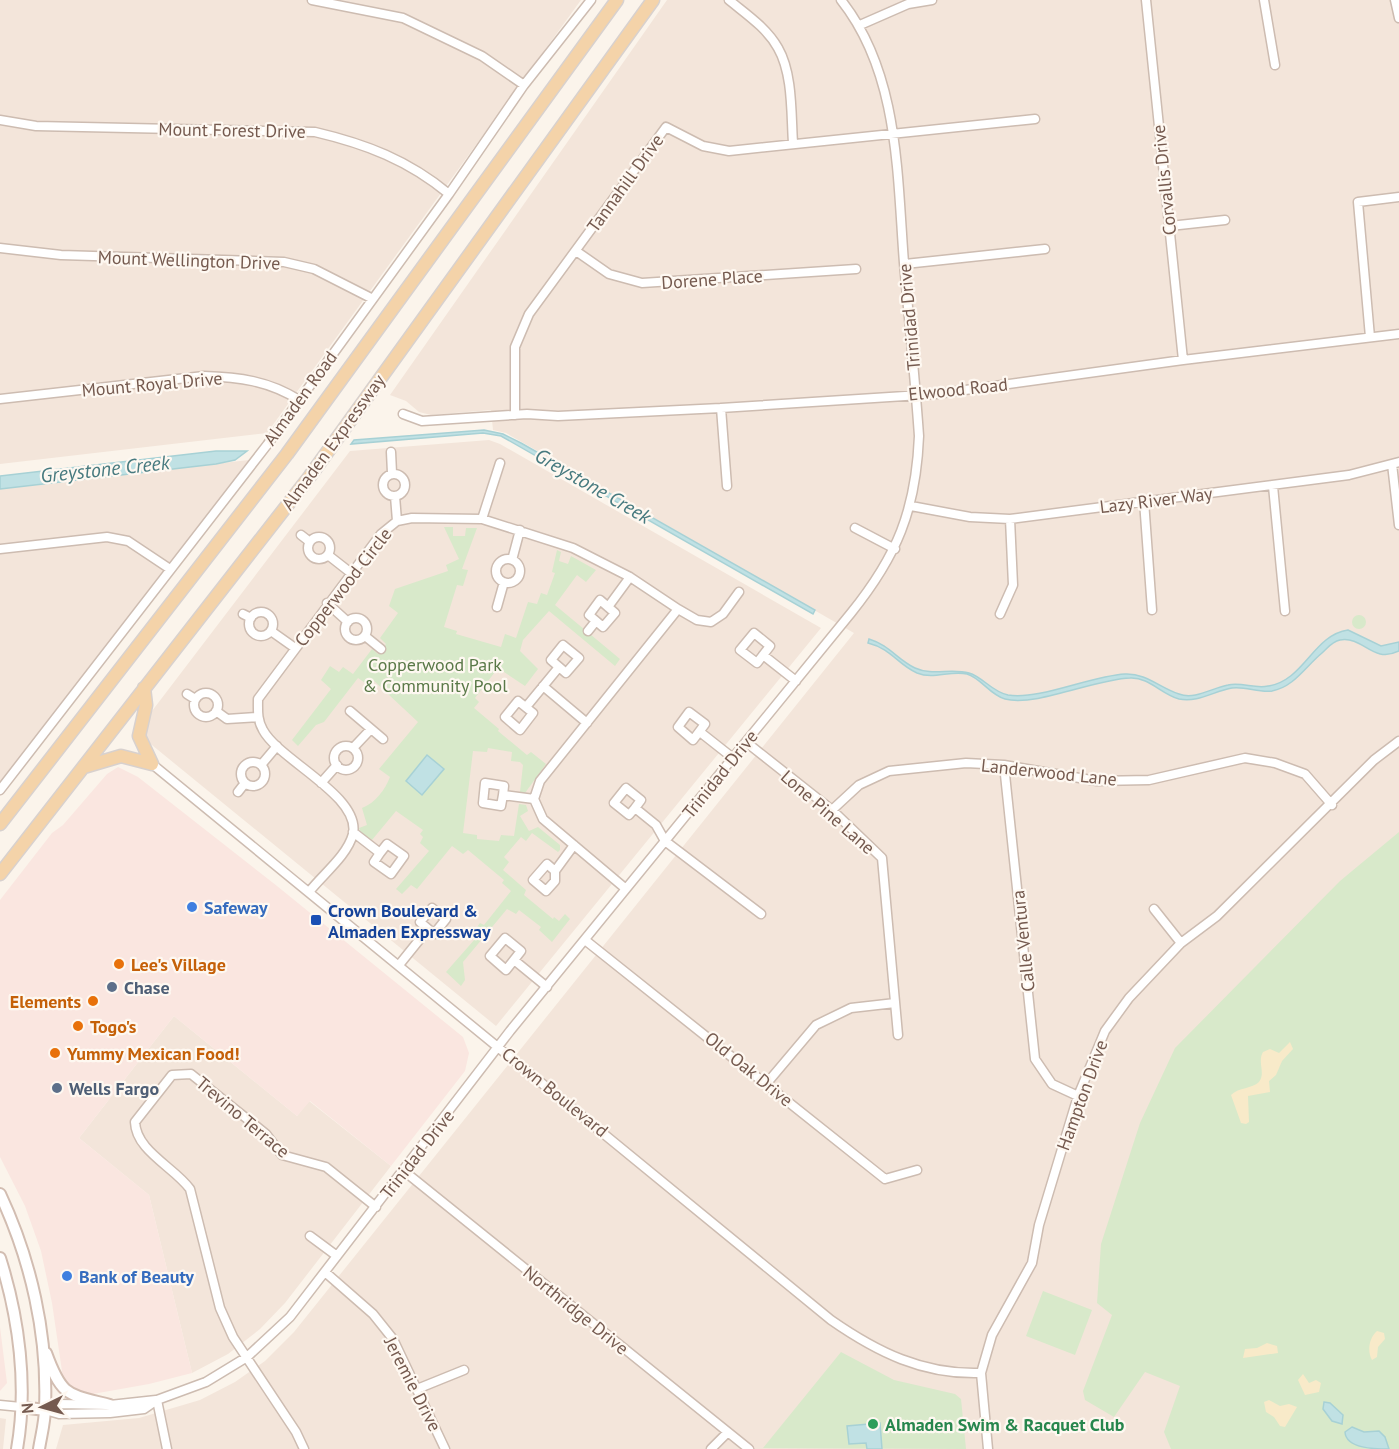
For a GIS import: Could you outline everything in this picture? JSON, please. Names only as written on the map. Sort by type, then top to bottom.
[{"type":"main road","name":"Almaden Expressway","points":[[0,824],[287,454],[617,0]]},
{"type":"main road","name":"Almaden Expressway","points":[[0,874],[310,476],[653,0]]},
{"type":"main road","points":[[144,688],[146,705],[141,718],[139,736],[152,764]]},
{"type":"main road","points":[[84,766],[121,756],[152,764]]},
{"type":"main road","points":[[0,1194],[32,1285],[42,1342],[45,1410],[39,1449]]},
{"type":"main road","points":[[0,1258],[17,1333],[21,1407],[16,1449]]},
{"type":"main road","points":[[42,1342],[56,1380],[69,1394],[110,1405]]},
{"type":"main road","name":"Trinidad Drive","points":[[21,1407],[45,1410]]},
{"type":"street","points":[[312,0],[403,18],[482,56],[524,85]]},
{"type":"street","name":"Almaden Road","points":[[0,790],[299,400],[371,298],[449,194],[524,85],[591,0]]},
{"type":"street","points":[[729,0],[763,27],[779,49],[788,78],[793,143]]},
{"type":"street","name":"Trinidad Drive","points":[[45,1410],[60,1404],[110,1405],[157,1400],[206,1382],[247,1357],[290,1317],[547,987],[874,585],[895,549],[911,506],[918,463],[916,395],[893,135],[884,82],[860,25],[841,0]]},
{"type":"street","points":[[860,25],[908,4],[932,0]]},
{"type":"street","name":"Corvallis Drive","points":[[1146,0],[1183,360]]},
{"type":"street","points":[[1264,0],[1275,65]]},
{"type":"street","points":[[1395,0],[1399,18]]},
{"type":"street","name":"Tannahill Drive","points":[[515,415],[515,347],[529,314],[666,127],[703,146],[729,151],[1035,119]]},
{"type":"street","name":"Mount Forest Drive","points":[[0,120],[36,126],[315,132],[360,143],[393,157],[449,194]]},
{"type":"street","points":[[1370,337],[1358,202],[1399,197]]},
{"type":"street","points":[[1170,226],[1225,220]]},
{"type":"street","name":"Mount Wellington Drive","points":[[0,248],[61,255],[284,262],[314,269],[371,298]]},
{"type":"street","points":[[904,264],[1045,249]]},
{"type":"street","name":"Dorene Place","points":[[576,251],[609,274],[642,283],[856,269]]},
{"type":"street","name":"Elwood Road","points":[[403,414],[422,421],[515,415],[721,408],[936,394],[1183,360],[1399,334]]},
{"type":"street","name":"Mount Royal Drive","points":[[0,399],[204,376],[235,376],[268,384],[299,400]]},
{"type":"street","points":[[721,408],[728,486]]},
{"type":"street","points":[[391,452],[392,473]]},
{"type":"street","points":[[482,519],[500,463]]},
{"type":"street","points":[[1395,463],[1399,525]]},
{"type":"street","name":"Lazy River Way","points":[[911,506],[970,517],[1010,519],[1273,486],[1348,475],[1395,463]]},
{"type":"street","points":[[392,473],[402,477],[405,483],[404,490],[395,496]]},
{"type":"street","points":[[392,473],[382,484],[385,492],[395,496]]},
{"type":"street","points":[[1273,486],[1285,611]]},
{"type":"street","points":[[395,496],[398,521]]},
{"type":"street","points":[[1144,501],[1152,610]]},
{"type":"street","name":"Copperwood Circle","points":[[258,717],[258,699],[327,603],[381,534],[398,521],[412,518],[482,519],[520,530],[573,548],[630,578],[697,620],[711,622],[723,614],[739,592]]},
{"type":"street","points":[[1000,614],[1013,585],[1010,519]]},
{"type":"street","points":[[855,528],[895,549]]},
{"type":"street","points":[[512,560],[520,530]]},
{"type":"street","points":[[301,536],[310,542]]},
{"type":"street","points":[[0,549],[107,537],[128,541],[170,569]]},
{"type":"street","points":[[315,538],[325,539],[330,545],[328,555],[318,560],[311,556],[308,549],[310,542],[315,538]]},
{"type":"street","points":[[328,555],[351,573]]},
{"type":"street","points":[[504,560],[512,560],[518,564],[520,575],[512,583],[504,582],[497,573],[498,565],[504,560]]},
{"type":"street","points":[[608,607],[630,578]]},
{"type":"street","points":[[496,607],[504,582]]},
{"type":"street","points":[[600,600],[608,607],[615,613],[603,627],[589,615],[600,600]]},
{"type":"street","points":[[327,603],[348,622]]},
{"type":"street","points":[[626,890],[543,819],[534,799],[540,781],[678,609]]},
{"type":"street","points":[[267,614],[273,624],[271,631],[264,635],[253,633],[247,616],[267,614]]},
{"type":"street","points":[[355,618],[362,620],[368,628],[365,636],[357,640],[350,638],[346,632],[348,622],[355,618]]},
{"type":"street","points":[[588,631],[596,621]]},
{"type":"street","points":[[271,631],[295,648]]},
{"type":"street","points":[[365,636],[381,649]]},
{"type":"street","points":[[763,655],[796,681]]},
{"type":"street","points":[[526,707],[559,667]]},
{"type":"street","points":[[543,686],[587,723]]},
{"type":"street","points":[[187,694],[195,699]]},
{"type":"street","points":[[202,694],[210,694],[218,703],[216,711],[211,717],[200,716],[194,706],[195,699],[202,694]]},
{"type":"street","points":[[216,711],[227,719],[258,717],[263,731],[277,746],[347,806],[353,832],[345,850],[309,892]]},
{"type":"street","points":[[351,711],[383,740]]},
{"type":"street","points":[[353,748],[370,729]]},
{"type":"street","points":[[700,732],[733,758]]},
{"type":"street","name":"Hampton Drive","points":[[988,1449],[981,1373],[992,1335],[1032,1263],[1039,1225],[1078,1096],[1105,1031],[1129,998],[1181,943],[1217,916],[1332,805],[1374,760],[1399,741]]},
{"type":"street","name":"Lone Pine Lane","points":[[746,742],[832,810],[882,858],[898,1035]]},
{"type":"street","points":[[261,765],[277,746]]},
{"type":"street","points":[[346,746],[353,748],[358,759],[354,766],[343,769],[337,765],[334,758],[339,748],[346,746]]},
{"type":"street","name":"Landerwood Lane","points":[[832,810],[859,784],[889,771],[966,763],[1004,765],[1097,781],[1149,780],[1245,758],[1275,763],[1305,774],[1332,805]]},
{"type":"street","points":[[254,762],[261,765],[265,772],[262,783],[256,786],[245,783],[241,776],[243,768],[254,762]]},
{"type":"street","name":"Crown Boulevard","points":[[152,764],[500,1046],[831,1320],[866,1344],[918,1366],[943,1371],[981,1373]]},
{"type":"street","points":[[321,783],[337,765]]},
{"type":"street","name":"Calle Ventura","points":[[1004,765],[1035,1059],[1052,1084],[1078,1096]]},
{"type":"street","points":[[238,792],[245,783]]},
{"type":"street","points":[[503,795],[534,799]]},
{"type":"street","points":[[635,808],[657,825],[665,842],[761,914]]},
{"type":"street","points":[[353,832],[380,853]]},
{"type":"street","points":[[555,871],[574,845]]},
{"type":"street","points":[[1154,909],[1181,943]]},
{"type":"street","points":[[399,965],[428,929]]},
{"type":"street","name":"Old Oak Drive","points":[[585,940],[885,1179],[917,1170]]},
{"type":"street","points":[[514,960],[547,987]]},
{"type":"street","points":[[766,1083],[816,1025],[851,1008],[895,1003]]},
{"type":"street","name":"Trevino Terrace","points":[[247,1357],[232,1337],[220,1308],[190,1189],[181,1176],[140,1142],[135,1131],[137,1118],[172,1075],[191,1074],[266,1134],[282,1155],[326,1167],[376,1207]]},
{"type":"street","name":"Northridge Drive","points":[[404,1171],[749,1449]]},
{"type":"street","points":[[310,1236],[338,1256]]},
{"type":"street","name":"Jeremie Drive","points":[[325,1272],[373,1314],[393,1339],[445,1449]]},
{"type":"street","points":[[247,1357],[296,1432],[304,1449]]},
{"type":"street","points":[[417,1389],[464,1370]]},
{"type":"street","points":[[157,1400],[167,1449]]},
{"type":"street","name":"Trinidad Drive","points":[[45,1410],[59,1414],[110,1413],[144,1409],[157,1400]]},
{"type":"street","name":"Trinidad Drive","points":[[0,1405],[21,1407]]},
{"type":"street","points":[[711,1449],[727,1433]]},
{"type":"shaded area","points":[[0,0],[581,0],[267,433],[0,464]]},
{"type":"shaded area","points":[[667,0],[1399,0],[1399,1449],[56,1449],[63,1425],[139,1418],[200,1400],[235,1382],[265,1361],[294,1332],[854,633],[506,433],[493,430],[491,410],[431,415],[419,412],[406,401],[390,395]]},
{"type":"shaded area","points":[[489,440],[500,444],[821,628],[496,1026],[136,732],[350,451]]},
{"type":"shaded area","points":[[249,460],[0,786],[0,488]]},
{"type":"shaded area","points":[[118,767],[138,777],[463,1037],[469,1053],[465,1071],[391,1166],[310,1101],[297,1116],[174,1016],[79,1138],[149,1195],[192,1373],[149,1384],[87,1395],[71,1391],[63,1378],[52,1303],[41,1251],[25,1206],[0,1157],[0,900],[52,833],[63,825],[107,774]]},
{"type":"shaded area","points":[[174,1016],[297,1116],[309,1101],[391,1166],[285,1303],[260,1329],[228,1354],[192,1373],[149,1195],[79,1138]]},
{"type":"shaded area","points":[[0,1327],[7,1383],[0,1391]]},
{"type":"shaded area","points":[[0,1418],[6,1419],[3,1449],[0,1449]]},
{"type":"green space","name":"Copperwood Park & Community Pool","points":[[444,527],[453,527],[453,536],[465,536],[466,528],[477,528],[462,569],[468,570],[463,586],[457,585],[444,627],[457,631],[456,634],[501,647],[505,634],[516,638],[528,602],[537,604],[541,593],[547,595],[555,573],[552,572],[557,550],[561,552],[559,561],[568,564],[571,556],[596,570],[586,582],[577,575],[555,605],[620,659],[615,666],[549,611],[523,640],[520,651],[538,669],[525,686],[498,668],[475,698],[479,702],[474,708],[499,729],[498,731],[527,755],[531,752],[546,764],[525,793],[520,792],[523,765],[520,762],[511,761],[512,752],[488,748],[487,752],[473,751],[463,833],[477,835],[477,839],[499,841],[501,835],[514,836],[519,804],[526,805],[528,811],[520,816],[529,831],[538,827],[560,845],[560,850],[558,852],[532,833],[526,841],[521,837],[504,857],[509,862],[503,870],[526,890],[524,895],[553,919],[554,917],[559,921],[565,914],[570,919],[552,942],[539,930],[541,927],[519,910],[516,914],[507,909],[463,962],[465,980],[461,986],[446,972],[475,939],[472,934],[480,923],[484,925],[511,891],[502,883],[504,880],[468,850],[463,854],[452,846],[417,889],[411,885],[402,894],[396,889],[429,851],[420,843],[423,837],[420,834],[423,830],[396,811],[372,840],[361,833],[359,828],[367,825],[362,808],[379,795],[390,777],[379,769],[418,722],[373,680],[368,685],[358,678],[324,722],[316,725],[298,746],[292,740],[331,689],[321,680],[330,666],[339,672],[343,667],[353,674],[372,649],[378,654],[386,644],[380,638],[398,613],[389,606],[395,589],[448,571],[446,565],[459,559]]},
{"type":"green space","points":[[1359,615],[1364,617],[1366,622],[1364,627],[1359,629],[1354,627],[1352,622],[1354,617]]},
{"type":"green space","points":[[1399,832],[1399,1449],[1171,1449],[1164,1432],[1180,1386],[1145,1372],[1114,1417],[1085,1400],[1083,1391],[1112,1315],[1097,1303],[1101,1244],[1140,1123],[1175,1048],[1340,881]]},
{"type":"green space","points":[[1043,1291],[1092,1310],[1075,1355],[1026,1336]]},
{"type":"green space","name":"Almaden Swim & Racquet Club","points":[[841,1352],[894,1380],[955,1394],[961,1399],[966,1449],[763,1448]]},
{"type":"sand","points":[[1290,1042],[1293,1049],[1282,1061],[1276,1075],[1269,1081],[1270,1092],[1248,1096],[1249,1122],[1241,1123],[1231,1095],[1259,1082],[1262,1075],[1261,1056],[1263,1052],[1270,1049],[1279,1053]]},
{"type":"sand","points":[[1377,1331],[1384,1333],[1385,1339],[1378,1347],[1377,1357],[1372,1360],[1370,1345]]},
{"type":"sand","points":[[1267,1343],[1277,1346],[1278,1353],[1243,1358],[1245,1349],[1257,1348]]},
{"type":"sand","points":[[1303,1374],[1309,1383],[1316,1380],[1321,1383],[1319,1392],[1305,1395],[1298,1380]]},
{"type":"sand","points":[[1269,1400],[1280,1406],[1289,1404],[1297,1407],[1285,1427],[1280,1426],[1274,1417],[1266,1412],[1264,1402]]},
{"type":"water","name":"Greystone Creek","points":[[484,430],[503,434],[521,443],[815,610],[813,614],[501,436],[483,433],[351,444],[354,440]]},
{"type":"water","name":"Greystone Creek","points":[[216,451],[247,451],[235,460],[216,464],[0,489],[0,476]]},
{"type":"water","points":[[1348,630],[1381,646],[1399,642],[1399,651],[1382,654],[1356,642],[1340,640],[1332,644],[1293,681],[1280,689],[1267,691],[1232,688],[1186,700],[1173,697],[1137,678],[1100,683],[1033,699],[1005,699],[967,674],[930,676],[917,673],[883,649],[868,643],[869,639],[882,645],[915,668],[969,673],[997,691],[1008,695],[1035,694],[1111,676],[1133,674],[1172,691],[1191,696],[1228,685],[1263,687],[1280,682],[1291,676],[1326,640]]},
{"type":"water","points":[[427,755],[444,769],[422,795],[406,781]]},
{"type":"water","points":[[1324,1402],[1330,1403],[1343,1415],[1342,1424],[1332,1421],[1323,1409]]},
{"type":"water","points":[[880,1423],[882,1449],[867,1449],[866,1443],[849,1444],[847,1426]]},
{"type":"water","points":[[1352,1427],[1364,1432],[1379,1431],[1385,1437],[1389,1449],[1362,1447],[1350,1442],[1345,1432]]},
{"type":"place","name":"Safeway","points":[[192,907]]},
{"type":"place","name":"Crown Boulevard & Almaden Expressway","points":[[316,920]]},
{"type":"place","name":"Lee's Village","points":[[119,964]]},
{"type":"place","name":"Chase","points":[[112,987]]},
{"type":"place","name":"Elements","points":[[93,1001]]},
{"type":"place","name":"Togo's","points":[[78,1026]]},
{"type":"place","name":"Yummy Mexican Food!","points":[[55,1053]]},
{"type":"place","name":"Wells Fargo","points":[[57,1088]]},
{"type":"place","name":"Bank of Beauty","points":[[67,1276]]},
{"type":"place","name":"Almaden Swim & Racquet Club","points":[[873,1424]]}]
